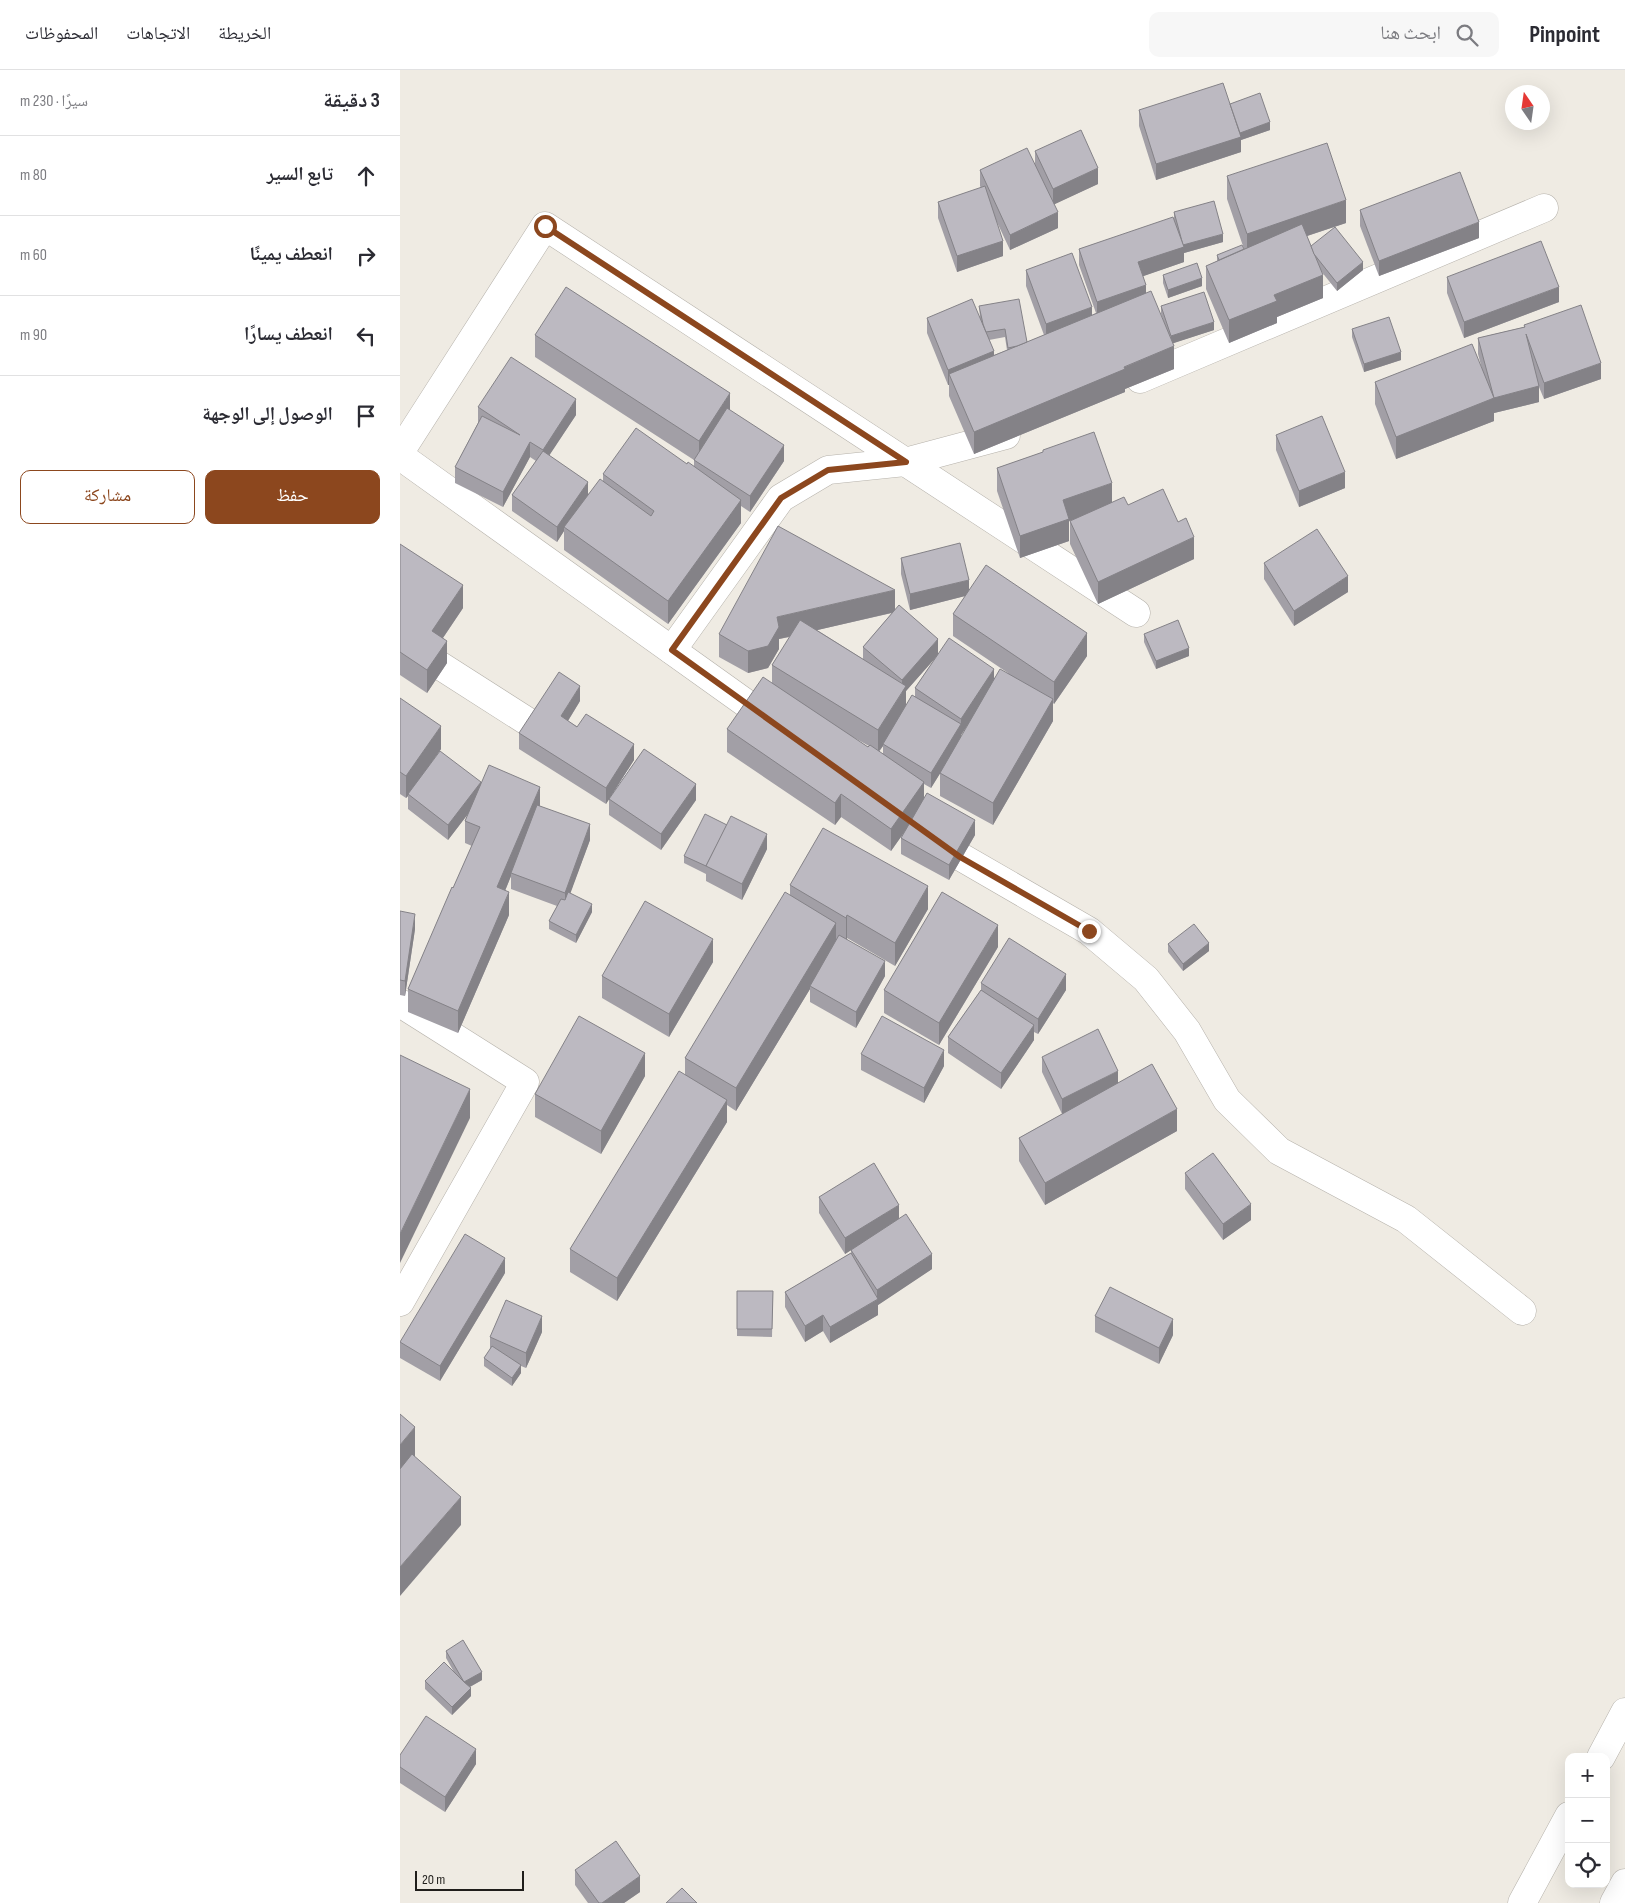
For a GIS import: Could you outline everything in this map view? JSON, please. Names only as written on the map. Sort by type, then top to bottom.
[{"type":"main road","points":[[1114,390],[1544,208]]},
{"type":"main road","points":[[400,452],[545,226],[1136,613]]},
{"type":"main road","points":[[672,650],[781,498],[828,470],[906,462],[1014,433],[1032,425]]},
{"type":"main road","points":[[400,456],[792,736]]},
{"type":"main road","points":[[400,640],[652,801]]},
{"type":"main road","points":[[912,822],[960,857],[1089,931],[1146,979],[1187,1031],[1227,1100],[1279,1151],[1406,1219],[1522,1311]]},
{"type":"main road","points":[[400,1003],[525,1082],[400,1302]]},
{"type":"main road","points":[[1603,1753],[1625,1712]]},
{"type":"main road","points":[[1522,1903],[1565,1823]]},
{"type":"main road","points":[[1614,1903],[1625,1883]]},
{"type":"building","points":[[1223,83],[1241,137],[1156,164],[1139,110]]},
{"type":"building","points":[[1260,93],[1270,122],[1240,133],[1230,104]]},
{"type":"building","points":[[1081,130],[1098,168],[1053,189],[1035,151]]},
{"type":"building","points":[[1327,143],[1346,200],[1247,234],[1227,176]]},
{"type":"building","points":[[1027,148],[1058,212],[1010,235],[980,170]]},
{"type":"building","points":[[1460,172],[1479,222],[1379,261],[1360,210]]},
{"type":"building","points":[[985,186],[1003,241],[957,256],[938,202]]},
{"type":"building","points":[[1214,201],[1223,234],[1183,245],[1174,212]]},
{"type":"building","points":[[1173,217],[1184,247],[1138,262],[1146,285],[1097,302],[1079,249]]},
{"type":"building","points":[[1302,224],[1323,275],[1274,295],[1277,301],[1229,320],[1206,266]]},
{"type":"building","points":[[1335,227],[1363,262],[1337,283],[1314,254],[1311,246]]},
{"type":"building","points":[[1541,241],[1559,287],[1464,322],[1447,277]]},
{"type":"building","points":[[1242,245],[1244,249],[1219,260],[1217,255]]},
{"type":"building","points":[[1072,253],[1092,307],[1046,324],[1026,270]]},
{"type":"building","points":[[1197,263],[1202,278],[1168,290],[1163,275]]},
{"type":"building","points":[[566,287],[730,393],[699,441],[535,335]]},
{"type":"building","points":[[1151,291],[1174,346],[1124,367],[1125,369],[974,432],[949,374]]},
{"type":"building","points":[[1204,292],[1214,322],[1171,336],[1161,306]]},
{"type":"building","points":[[972,299],[994,351],[948,370],[927,318]]},
{"type":"building","points":[[1019,299],[1027,342],[1008,348],[1005,329],[986,332],[979,306]]},
{"type":"building","points":[[1581,305],[1601,363],[1544,383],[1526,334],[1539,386],[1494,398],[1478,338],[1525,327],[1524,325]]},
{"type":"building","points":[[1389,317],[1401,352],[1364,364],[1352,329]]},
{"type":"building","points":[[1472,344],[1494,398],[1396,437],[1375,382]]},
{"type":"building","points":[[511,357],[576,399],[543,450],[530,442],[503,492],[455,467],[482,416],[520,435],[478,407]]},
{"type":"building","points":[[727,408],[784,445],[750,496],[694,460]]},
{"type":"building","points":[[1322,416],[1345,472],[1299,491],[1276,435]]},
{"type":"building","points":[[636,428],[741,500],[668,601],[564,527],[600,479],[651,516],[654,511],[603,474]]},
{"type":"building","points":[[1094,432],[1112,483],[1063,500],[1069,519],[1020,536],[997,468]]},
{"type":"building","points":[[543,451],[588,482],[557,527],[512,495]]},
{"type":"building","points":[[1163,489],[1178,522],[1186,518],[1194,537],[1098,582],[1070,521],[1124,497],[1128,505]]},
{"type":"building","points":[[778,526],[895,590],[777,617],[779,627],[768,646],[748,651],[719,634]]},
{"type":"building","points":[[1317,529],[1348,576],[1294,611],[1264,563]]},
{"type":"building","points":[[960,543],[969,580],[910,594],[901,558]]},
{"type":"building","points":[[400,544],[463,585],[432,631],[447,641],[427,670],[400,652]]},
{"type":"building","points":[[986,565],[1087,633],[1054,682],[953,614]]},
{"type":"building","points":[[899,605],[938,639],[902,680],[863,647]]},
{"type":"building","points":[[800,620],[906,686],[878,730],[772,665]]},
{"type":"building","points":[[1178,620],[1189,648],[1156,661],[1144,634]]},
{"type":"building","points":[[949,638],[994,669],[961,719],[915,688]]},
{"type":"building","points":[[1000,669],[1053,699],[993,803],[940,773]]},
{"type":"building","points":[[559,672],[580,686],[561,716],[577,727],[586,714],[634,744],[606,788],[519,733]]},
{"type":"building","points":[[763,677],[924,782],[891,829],[841,794],[835,803],[727,729]]},
{"type":"building","points":[[912,695],[961,724],[931,773],[883,744]]},
{"type":"building","points":[[400,698],[441,726],[406,776],[400,772]]},
{"type":"building","points":[[644,749],[696,784],[661,834],[609,799]]},
{"type":"building","points":[[440,751],[481,782],[448,825],[408,794]]},
{"type":"building","points":[[489,765],[540,787],[497,887],[509,892],[458,1011],[408,989],[480,827],[465,821]]},
{"type":"building","points":[[927,793],[975,820],[949,865],[901,838]]},
{"type":"building","points":[[537,805],[590,824],[565,893],[511,873]]},
{"type":"building","points":[[705,814],[727,825],[706,866],[684,856]]},
{"type":"building","points":[[731,816],[767,834],[742,884],[706,866]]},
{"type":"building","points":[[823,828],[928,886],[895,943],[847,915],[846,918],[790,885]]},
{"type":"building","points":[[568,892],[592,904],[576,935],[549,921],[561,899],[565,900]]},
{"type":"building","points":[[785,892],[836,923],[736,1088],[685,1058]]},
{"type":"building","points":[[942,892],[998,925],[939,1023],[884,990]]},
{"type":"building","points":[[645,901],[713,939],[669,1014],[602,976]]},
{"type":"building","points":[[400,911],[415,914],[405,981],[400,980]]},
{"type":"building","points":[[1194,924],[1209,943],[1183,964],[1168,944]]},
{"type":"building","points":[[839,935],[885,961],[856,1012],[810,986]]},
{"type":"building","points":[[1009,938],[1066,974],[1038,1019],[981,983]]},
{"type":"building","points":[[981,990],[1034,1025],[1001,1073],[948,1037]]},
{"type":"building","points":[[579,1016],[645,1053],[601,1131],[535,1094]]},
{"type":"building","points":[[882,1016],[944,1050],[924,1088],[861,1054]]},
{"type":"building","points":[[1098,1029],[1118,1071],[1062,1099],[1042,1057]]},
{"type":"building","points":[[400,1055],[470,1089],[400,1234]]},
{"type":"building","points":[[1152,1064],[1177,1109],[1045,1183],[1019,1138]]},
{"type":"building","points":[[679,1071],[727,1100],[617,1278],[570,1249]]},
{"type":"building","points":[[1213,1153],[1251,1204],[1223,1224],[1185,1173]]},
{"type":"building","points":[[874,1163],[899,1205],[845,1238],[819,1197]]},
{"type":"building","points":[[906,1214],[932,1254],[877,1290],[851,1250]]},
{"type":"building","points":[[465,1234],[505,1258],[440,1366],[400,1342]]},
{"type":"building","points":[[851,1253],[878,1299],[830,1327],[823,1315],[805,1326],[785,1292]]},
{"type":"building","points":[[1110,1287],[1173,1319],[1159,1348],[1095,1316]]},
{"type":"building","points":[[737,1291],[773,1291],[772,1329],[737,1329]]},
{"type":"building","points":[[506,1300],[542,1316],[526,1353],[490,1337]]},
{"type":"building","points":[[492,1346],[521,1365],[512,1378],[484,1358]]},
{"type":"building","points":[[400,1414],[415,1427],[400,1445]]},
{"type":"building","points":[[412,1454],[461,1497],[400,1567],[400,1469]]},
{"type":"building","points":[[463,1640],[482,1672],[464,1682],[446,1651]]},
{"type":"building","points":[[444,1662],[471,1688],[452,1707],[425,1681]]},
{"type":"building","points":[[426,1716],[476,1749],[445,1797],[400,1767],[400,1755]]},
{"type":"building","points":[[616,1841],[640,1876],[602,1903],[599,1903],[575,1870]]},
{"type":"building","points":[[682,1888],[697,1903],[666,1903]]},
{"type":"route","points":[[545,226],[906,462],[828,470],[781,498],[672,650],[960,857],[1089,931]]}]
